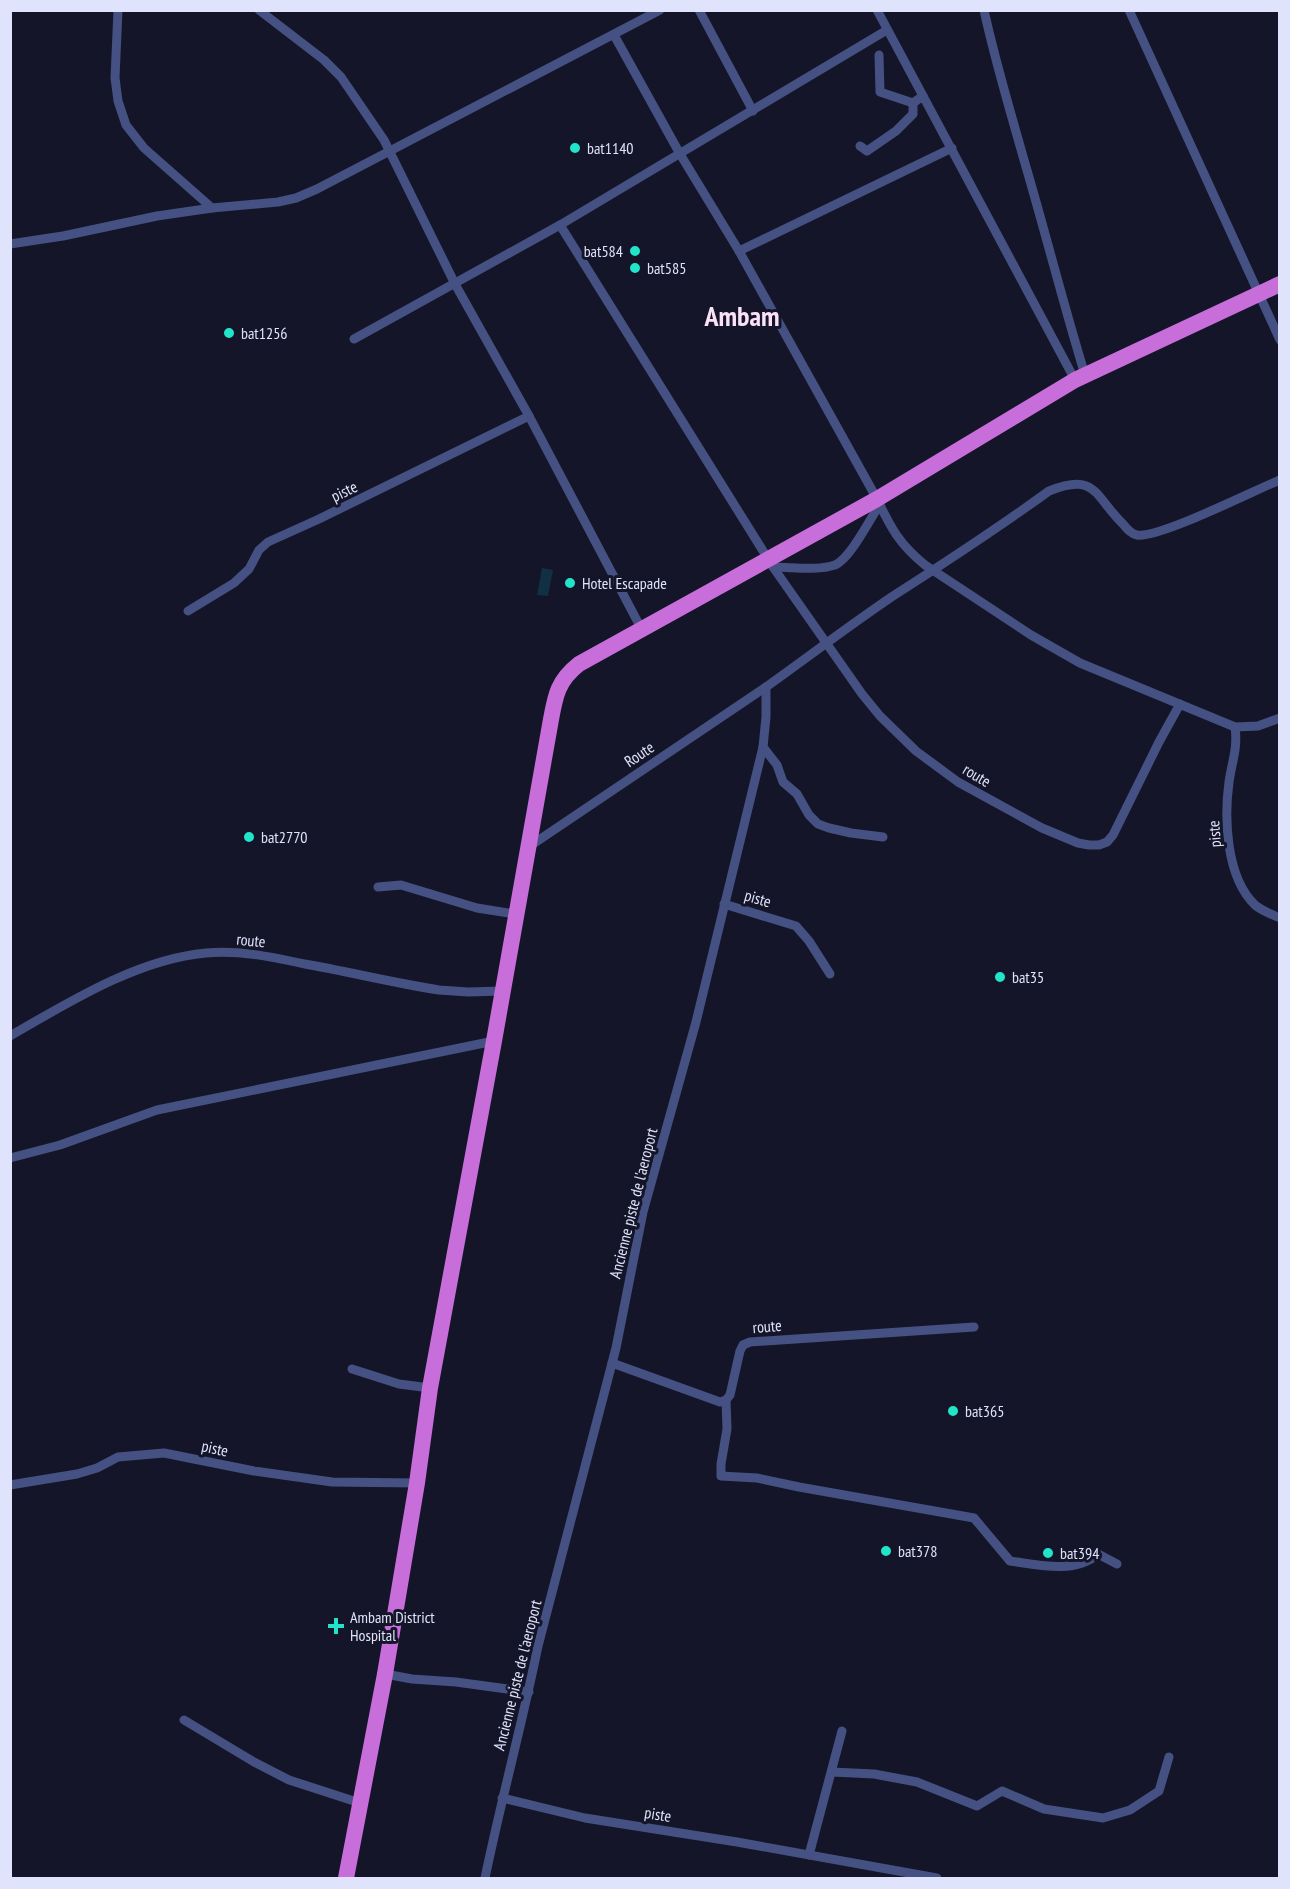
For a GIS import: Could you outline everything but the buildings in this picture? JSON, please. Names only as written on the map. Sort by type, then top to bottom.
[{"type":"highway","points":[[346,1878],[385,1674],[417,1483],[430,1388],[515,914],[530,846],[554,703],[566,674],[579,664],[878,502],[1080,377],[1280,284]]},
{"type":"street","points":[[118,10],[115,78],[118,101],[126,125],[144,148],[212,208]]},
{"type":"street","points":[[259,10],[306,46],[341,77],[389,151],[456,284],[642,630]]},
{"type":"street","points":[[10,244],[63,236],[156,216],[296,198],[660,10]]},
{"type":"street","points":[[699,10],[753,111]]},
{"type":"street","points":[[878,10],[923,96],[1080,377]]},
{"type":"street","points":[[984,10],[1003,90],[1069,323],[1080,377]]},
{"type":"street","points":[[1129,10],[1280,340]]},
{"type":"street","points":[[354,339],[560,225],[887,30]]},
{"type":"street","points":[[614,35],[680,154],[739,251],[902,545],[908,552],[1031,635],[1080,663],[1235,727],[1258,726],[1280,718]]},
{"type":"street","points":[[879,55],[880,92],[913,103]]},
{"type":"street","points":[[913,103],[923,96]]},
{"type":"street","points":[[860,146],[867,151],[896,131],[913,114],[913,103]]},
{"type":"street","points":[[739,251],[952,148]]},
{"type":"street","name":"route","points":[[560,225],[771,562],[826,643],[880,716],[924,757],[958,782],[1042,828],[1078,843],[1099,845],[1107,842],[1113,835],[1180,704]]},
{"type":"street","name":"piste","points":[[188,611],[234,583],[249,569],[259,550],[268,542],[529,416]]},
{"type":"street","points":[[766,687],[826,643],[1049,491],[1077,483],[1091,487],[1128,530],[1139,536],[1158,532],[1280,480]]},
{"type":"street","points":[[771,562],[812,568],[834,566],[850,554],[878,502]]},
{"type":"street","name":"Route","points":[[530,846],[766,687]]},
{"type":"street","name":"Ancienne piste de l'aeroport","points":[[485,1878],[538,1646],[612,1363],[643,1212],[696,1022],[763,747],[766,687]]},
{"type":"street","name":"piste","points":[[1235,727],[1237,747],[1227,796],[1228,833],[1233,864],[1250,899],[1258,907],[1280,918]]},
{"type":"street","points":[[763,747],[777,765],[783,782],[797,794],[809,815],[818,824],[851,833],[883,837]]},
{"type":"street","points":[[378,887],[401,885],[477,908],[515,914]]},
{"type":"street","name":"piste","points":[[724,904],[796,926],[809,941],[830,974]]},
{"type":"street","name":"route","points":[[10,1036],[81,997],[134,972],[176,958],[205,953],[253,954],[439,990],[503,991]]},
{"type":"street","points":[[10,1158],[69,1143],[157,1110],[494,1041]]},
{"type":"street","name":"route","points":[[726,1400],[732,1389],[740,1351],[743,1345],[750,1342],[974,1328]]},
{"type":"street","points":[[612,1363],[720,1402],[726,1400],[727,1429],[721,1476],[757,1478],[974,1518],[1010,1561],[1055,1567],[1088,1562],[1098,1554],[1117,1564]]},
{"type":"street","points":[[352,1369],[399,1384],[430,1388]]},
{"type":"street","name":"piste","points":[[10,1485],[77,1474],[118,1457],[164,1453],[314,1480],[417,1483]]},
{"type":"street","points":[[385,1674],[529,1692]]},
{"type":"street","points":[[184,1720],[289,1780],[360,1803]]},
{"type":"street","points":[[809,1855],[842,1731]]},
{"type":"street","points":[[832,1772],[874,1774],[917,1782],[977,1806],[1002,1791],[1044,1809],[1103,1818],[1130,1810],[1159,1791],[1169,1757]]},
{"type":"street","name":"piste","points":[[502,1798],[585,1818],[938,1878]]},
{"type":"water","points":[[542,568],[553,570],[548,596],[537,595]]},
{"type":"place","name":"bat1140","points":[[575,148]]},
{"type":"place","name":"bat584","points":[[635,251]]},
{"type":"place","name":"bat585","points":[[635,268]]},
{"type":"place","name":"bat1256","points":[[229,333]]},
{"type":"place","name":"Hotel Escapade","points":[[570,583]]},
{"type":"place","name":"bat2770","points":[[249,837]]},
{"type":"place","name":"bat35","points":[[1000,977]]},
{"type":"place","name":"bat365","points":[[953,1411]]},
{"type":"place","name":"bat378","points":[[886,1551]]},
{"type":"place","name":"bat394","points":[[1048,1553]]},
{"type":"place","name":"Ambam District Hospital","points":[[336,1626]]},
{"type":"district","name":"Ambam","points":[[742,315]]}]
